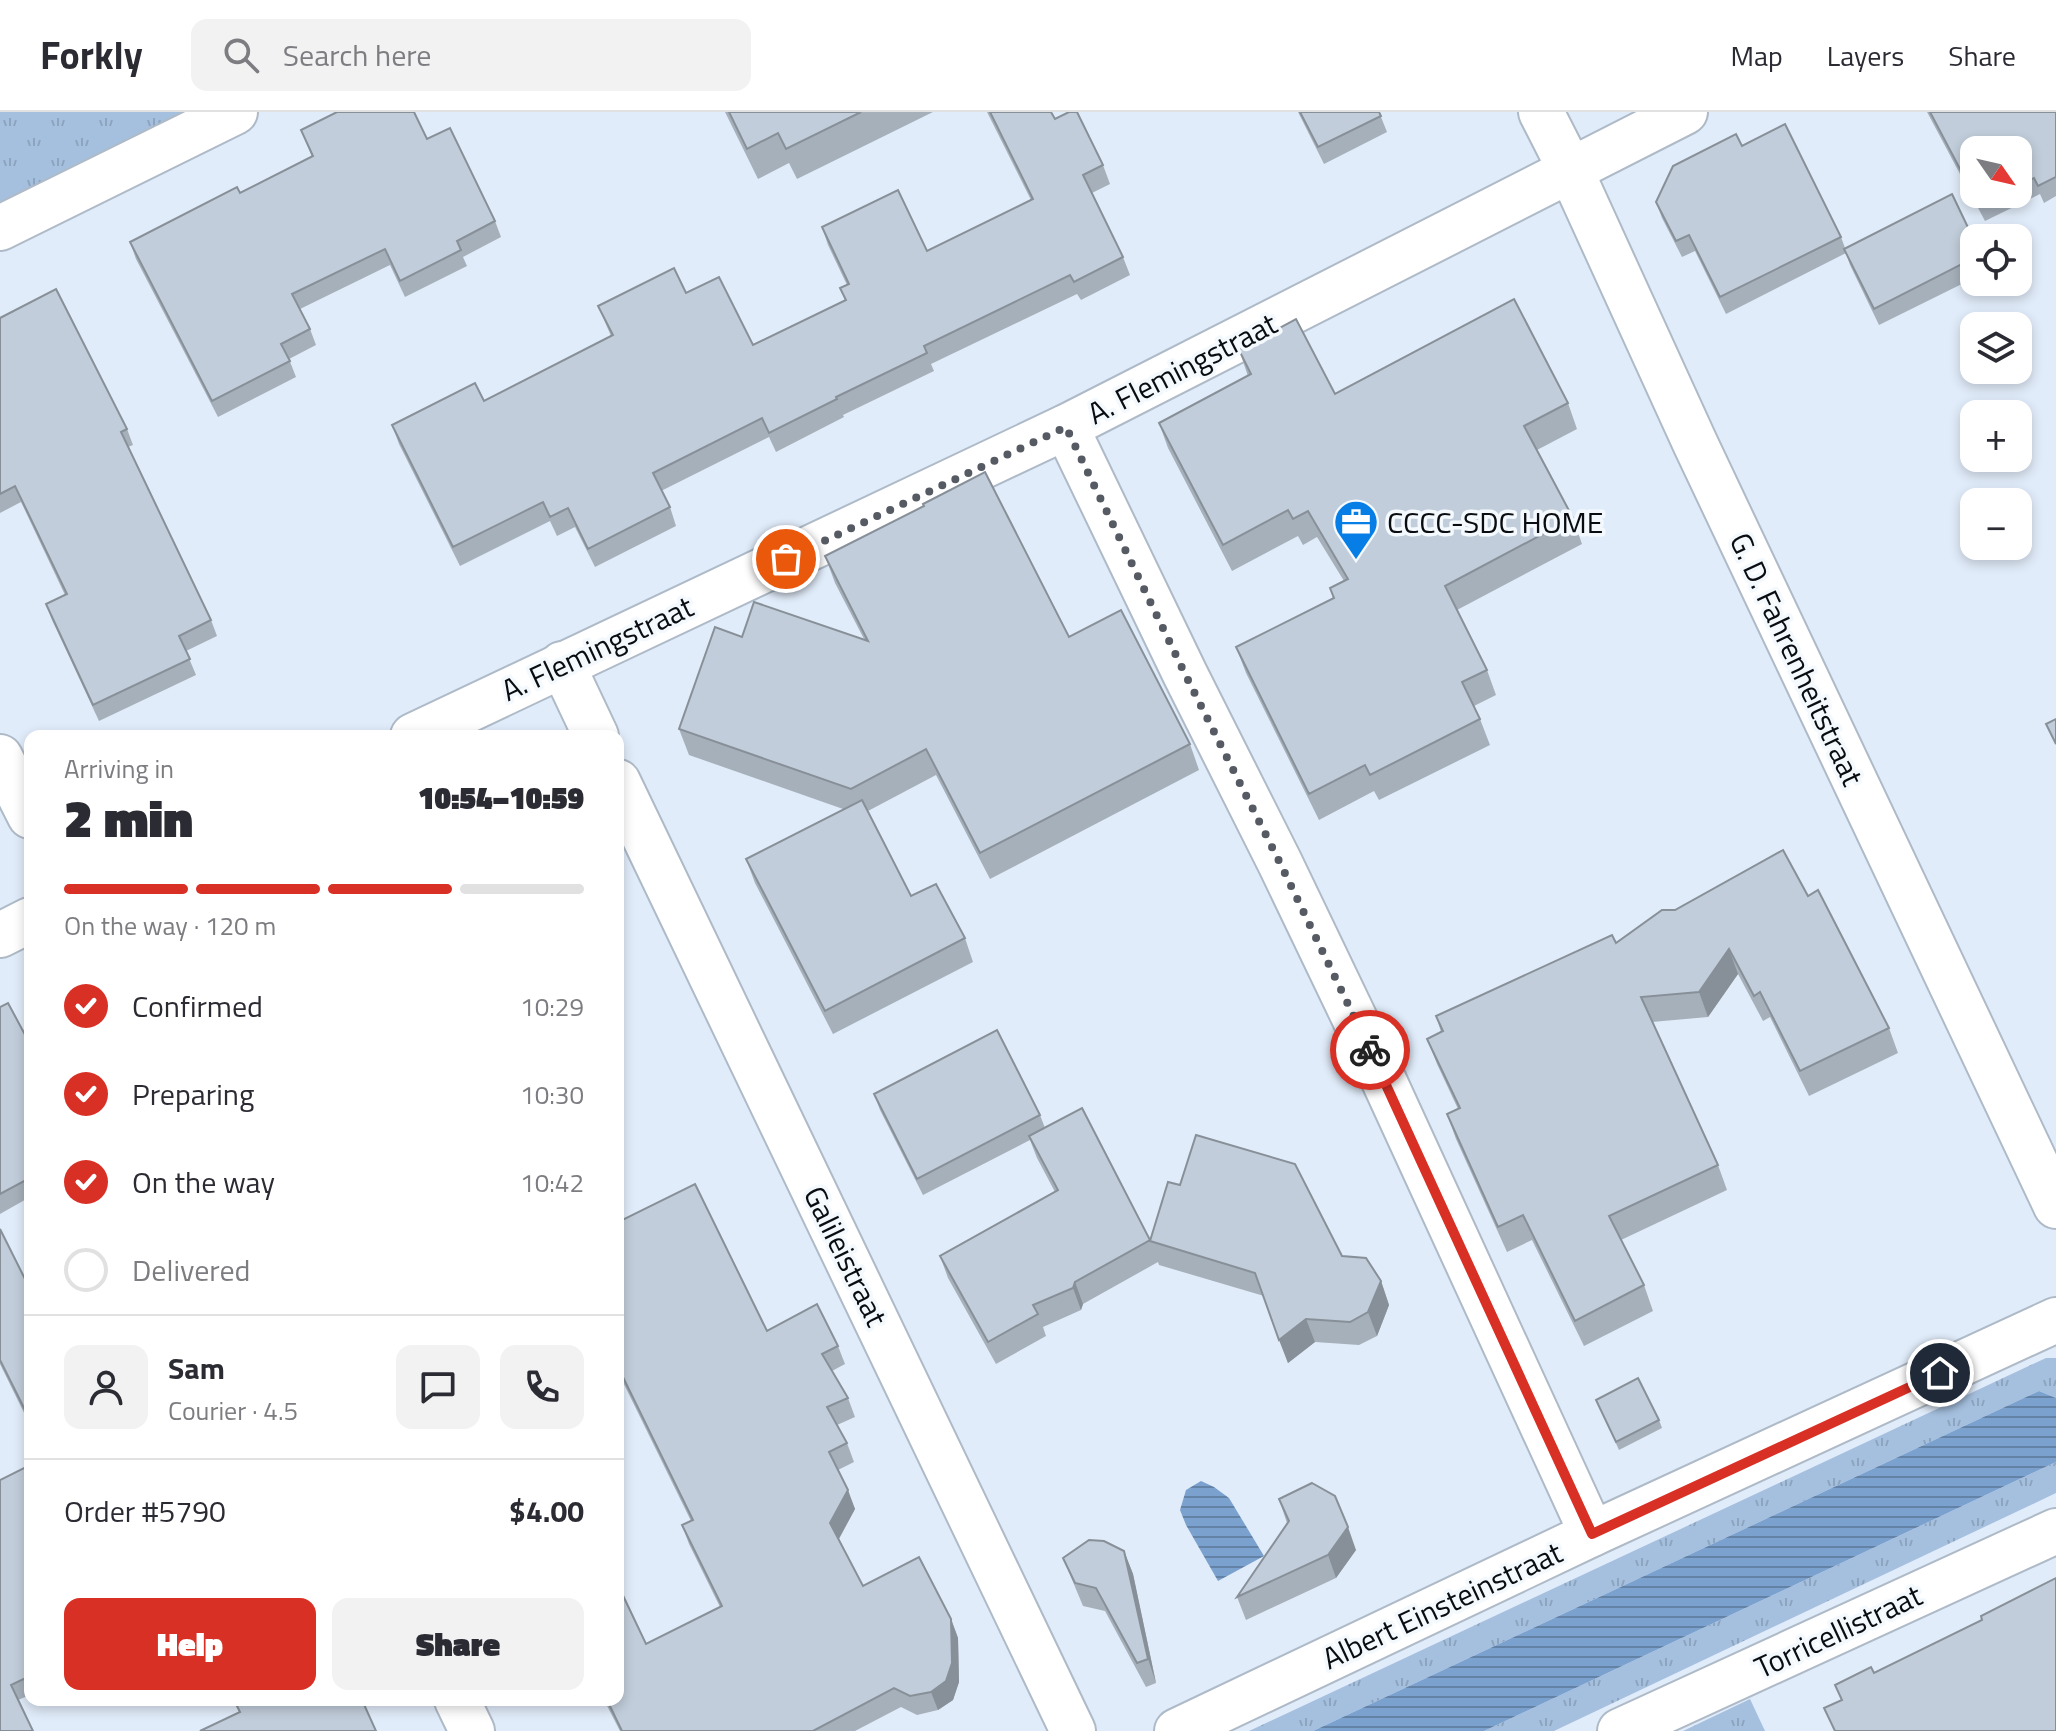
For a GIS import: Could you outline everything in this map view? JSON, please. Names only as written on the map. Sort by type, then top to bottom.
[{"type":"street","points":[[0,228],[235,112]]},
{"type":"street","name":"G. D. Fahrenheitstraat","points":[[1541,112],[2056,1206]]},
{"type":"street","name":"A. Flemingstraat","points":[[425,730],[1066,427],[1685,112]]},
{"type":"street","points":[[1066,427],[1374,1059],[1592,1534]]},
{"type":"street","points":[[562,664],[593,730]]},
{"type":"street","points":[[0,757],[24,804]]},
{"type":"street","name":"Galileistraat","points":[[624,795],[1073,1731]]},
{"type":"street","points":[[0,935],[24,923]]},
{"type":"street","name":"Albert Einsteinstraat","points":[[1177,1731],[1592,1534],[2056,1320]]},
{"type":"street","name":"Torricellistraat","points":[[1620,1731],[2056,1531]]},
{"type":"street","points":[[460,1706],[472,1731]]},
{"type":"green space","points":[[0,112],[183,112],[0,204]]},
{"type":"green space","points":[[2046,1358],[2056,1358],[2056,1398],[2039,1391],[1313,1731],[1249,1731]]},
{"type":"green space","points":[[2056,1462],[2056,1493],[1554,1731],[1484,1731]]},
{"type":"green space","points":[[1750,1699],[1765,1731],[1683,1731]]},
{"type":"shaded area","points":[[2039,1391],[2056,1398],[2056,1462],[1484,1731],[1313,1731]]},
{"type":"shaded area","points":[[1201,1481],[1229,1498],[1264,1556],[1218,1581],[1180,1510],[1186,1490]]},
{"type":"building","points":[[337,112],[414,112],[427,139],[450,128],[495,221],[457,241],[461,250],[400,281],[385,249],[292,294],[310,329],[281,344],[290,361],[212,401],[130,242],[237,187],[240,193],[313,156],[301,130]]},
{"type":"building","points":[[729,112],[861,112],[786,149],[778,133],[747,149]]},
{"type":"building","points":[[990,112],[1051,112],[1055,119],[1069,112],[1077,112],[1103,165],[1083,175],[1123,257],[1074,282],[1070,275],[924,346],[927,353],[769,433],[762,418],[653,473],[670,507],[588,549],[568,508],[550,517],[543,502],[453,547],[392,425],[475,383],[484,401],[613,335],[598,306],[674,268],[686,293],[719,277],[753,345],[846,300],[840,288],[849,284],[822,227],[898,190],[927,251],[1033,199]]},
{"type":"building","points":[[1300,112],[1379,112],[1381,116],[1318,147]]},
{"type":"building","points":[[1930,112],[2056,112],[2056,177],[2038,186],[2032,179],[2032,136],[1960,136],[1960,169]]},
{"type":"building","points":[[1785,124],[1841,237],[1720,297],[1689,235],[1676,241],[1656,202],[1673,166],[1736,134],[1742,146]]},
{"type":"building","points":[[1952,194],[1966,224],[1960,224],[1960,265],[1874,309],[1844,249]]},
{"type":"building","points":[[56,289],[127,429],[121,432],[211,620],[179,636],[190,659],[93,705],[46,604],[67,594],[15,486],[0,494],[0,318]]},
{"type":"building","points":[[1514,299],[1568,403],[1524,426],[1573,518],[1445,586],[1487,670],[1462,682],[1480,719],[1370,775],[1365,765],[1309,794],[1236,647],[1334,598],[1330,588],[1348,579],[1308,511],[1293,519],[1288,510],[1223,545],[1159,423],[1251,374],[1239,350],[1296,319],[1335,394]]},
{"type":"building","points":[[985,472],[1069,637],[1121,610],[1190,744],[980,853],[926,749],[851,789],[679,729],[715,627],[742,637],[754,602],[868,641],[825,556]]},
{"type":"building","points":[[2056,719],[2056,744],[2046,724]]},
{"type":"building","points":[[862,800],[911,896],[936,884],[965,938],[825,1011],[746,859]]},
{"type":"building","points":[[1783,850],[1808,896],[1818,890],[1889,1028],[1800,1071],[1760,992],[1754,996],[1729,949],[1699,992],[1641,997],[1718,1165],[1609,1216],[1644,1285],[1575,1321],[1523,1215],[1498,1227],[1447,1114],[1460,1108],[1427,1039],[1443,1031],[1436,1016],[1612,935],[1616,943],[1662,910],[1675,910]]},
{"type":"building","points":[[8,1003],[24,1033],[24,1181],[0,1194],[0,1007]]},
{"type":"building","points":[[997,1030],[1040,1115],[917,1179],[874,1094]]},
{"type":"building","points":[[1082,1108],[1150,1240],[1075,1282],[1073,1288],[1033,1305],[1038,1314],[988,1342],[940,1256],[1058,1190],[1029,1136]]},
{"type":"building","points":[[1196,1135],[1295,1164],[1342,1256],[1366,1258],[1381,1281],[1368,1312],[1350,1322],[1306,1319],[1279,1340],[1255,1273],[1150,1241],[1168,1182],[1180,1185]]},
{"type":"building","points":[[695,1184],[767,1331],[817,1304],[838,1346],[822,1354],[848,1398],[827,1407],[847,1443],[829,1452],[848,1490],[830,1523],[863,1586],[919,1557],[951,1619],[952,1663],[946,1681],[931,1692],[910,1696],[894,1688],[813,1731],[622,1731],[610,1706],[624,1706],[624,1598],[646,1644],[722,1606],[682,1525],[693,1520],[624,1379],[624,1219]]},
{"type":"building","points":[[0,1229],[24,1277],[24,1408],[0,1360]]},
{"type":"building","points":[[1638,1378],[1659,1420],[1616,1442],[1596,1400]]},
{"type":"building","points":[[24,1468],[24,1679],[11,1685],[33,1731],[0,1731],[0,1480]]},
{"type":"building","points":[[1312,1483],[1335,1496],[1348,1527],[1328,1555],[1237,1597],[1289,1521],[1279,1499]]},
{"type":"building","points":[[1089,1540],[1104,1541],[1124,1551],[1148,1659],[1137,1663],[1096,1588],[1075,1583],[1063,1558]]},
{"type":"building","points":[[2056,1578],[2056,1731],[1835,1731],[1824,1708],[1842,1700],[1835,1685],[1871,1667],[1874,1673],[1982,1620],[1981,1616]]},
{"type":"building","points":[[237,1706],[365,1706],[376,1731],[200,1731],[240,1712]]},
{"type":"way so far","points":[[786,559],[1066,427],[1370,1050]]},
{"type":"place","name":"CCCC-SDC HOME","points":[[1356,561]]},
{"type":"route","points":[[1370,1050],[1592,1534],[1940,1373]]}]
